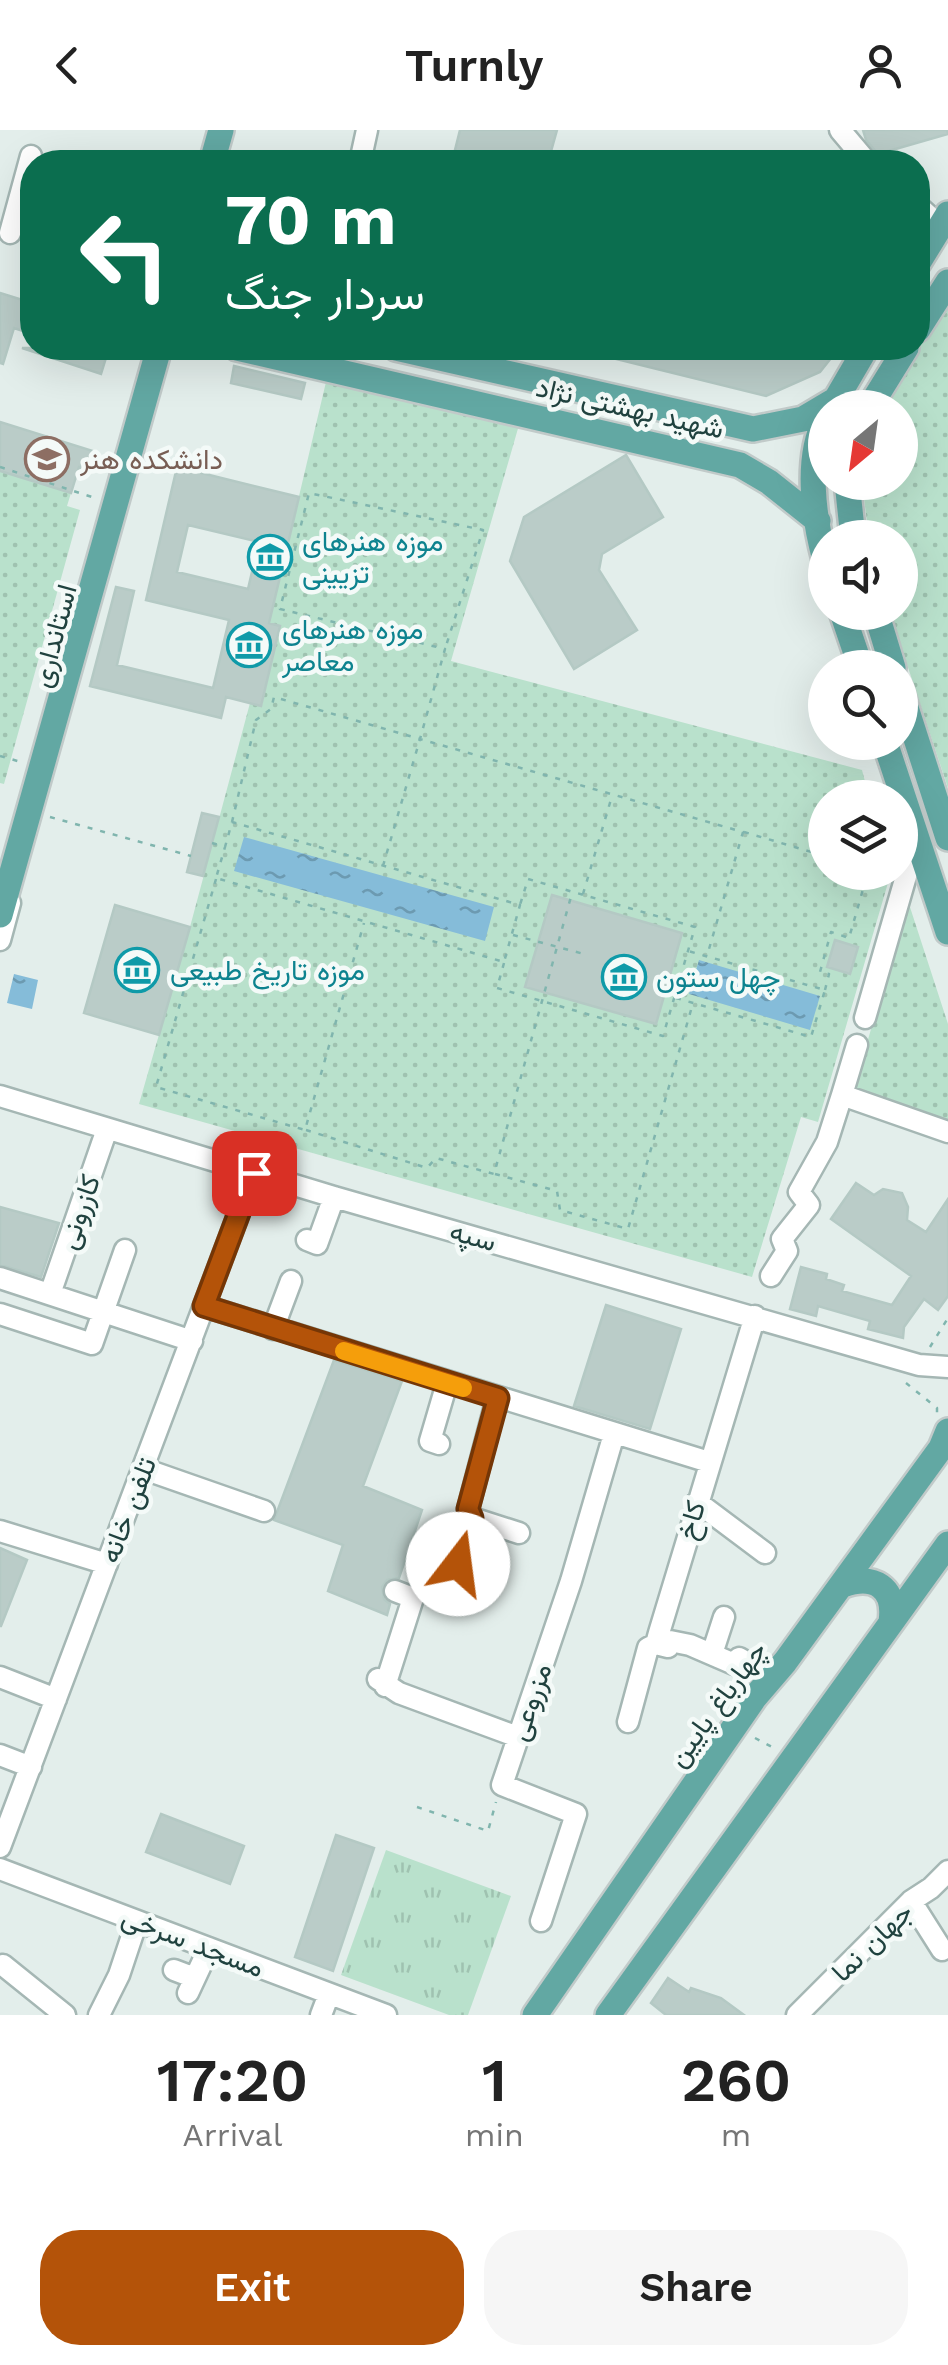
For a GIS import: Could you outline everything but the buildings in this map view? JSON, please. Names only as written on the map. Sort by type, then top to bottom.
[{"type":"main road","points":[[930,243],[944,220]]},
{"type":"main road","points":[[930,311],[948,282]]},
{"type":"main road","name":"استانداری","points":[[0,915],[158,360]]},
{"type":"main road","name":"شهید بهشتی نژاد","points":[[289,360],[740,465],[769,482],[817,520]]},
{"type":"main road","name":"شهید بهشتی نژاد","points":[[450,360],[753,428],[808,416]]},
{"type":"main road","points":[[842,390],[859,360]]},
{"type":"main road","points":[[880,390],[899,360]]},
{"type":"main road","points":[[918,745],[948,838]]},
{"type":"main road","points":[[918,841],[948,932]]},
{"type":"main road","name":"چهارباغ پایین","points":[[535,2015],[734,1727],[842,1585],[936,1472],[942,1427]]},
{"type":"main road","points":[[608,2015],[948,1544]]},
{"type":"main road","points":[[842,1585],[865,1579],[885,1587],[891,1596],[892,1622]]},
{"type":"street","points":[[840,130],[857,150]]},
{"type":"street","points":[[5,232],[20,188]]},
{"type":"street","name":"استانداری","points":[[0,940],[159,360]]},
{"type":"street","points":[[865,1018],[902,890]]},
{"type":"street","points":[[771,1276],[787,1251],[782,1238],[809,1205],[799,1192],[827,1142],[858,1045]]},
{"type":"street","points":[[842,1095],[948,1132]]},
{"type":"street","name":"سپه","points":[[0,1096],[334,1197],[919,1365],[948,1367]]},
{"type":"street","name":"کازرونی","points":[[50,1294],[107,1129]]},
{"type":"street","name":"تلفن خانه","points":[[0,1847],[254,1173]]},
{"type":"street","points":[[307,1240],[318,1244],[334,1197]]},
{"type":"street","points":[[0,1314],[92,1344],[125,1250]]},
{"type":"street","points":[[0,1278],[192,1341]]},
{"type":"street","points":[[273,1329],[291,1281]]},
{"type":"street","points":[[204,1306],[709,1462]]},
{"type":"street","name":"کاخ","points":[[628,1722],[628,1691],[648,1648],[656,1644],[755,1316]]},
{"type":"street","points":[[439,1444],[430,1441],[447,1383]]},
{"type":"street","points":[[458,1564],[472,1518],[468,1509],[498,1398]]},
{"type":"street","name":"مزروعی","points":[[540,1921],[576,1814],[502,1785],[571,1581],[614,1434]]},
{"type":"street","points":[[144,1469],[264,1511]]},
{"type":"street","points":[[697,1502],[766,1553]]},
{"type":"street","points":[[472,1518],[518,1533]]},
{"type":"street","points":[[0,1530],[108,1564]]},
{"type":"street","points":[[395,1590],[413,1598],[382,1682],[518,1738]]},
{"type":"street","points":[[712,1654],[724,1617]]},
{"type":"street","points":[[656,1644],[668,1647],[670,1641],[690,1645],[734,1664],[739,1658],[773,1678]]},
{"type":"street","points":[[0,1677],[56,1699]]},
{"type":"street","points":[[0,1755],[30,1767]]},
{"type":"street","name":"مسجد سرخی","points":[[0,1869],[386,2015]]},
{"type":"street","name":"جهان نما","points":[[797,2015],[911,1902],[948,1871]]},
{"type":"street","points":[[911,1902],[942,1950]]},
{"type":"street","points":[[98,2015],[119,1975],[137,1921]]},
{"type":"street","points":[[174,1970],[192,1986],[209,1948]]},
{"type":"street","points":[[3,1965],[66,2015]]},
{"type":"street","points":[[321,2015],[329,1994]]},
{"type":"path","points":[[0,466],[115,504]]},
{"type":"path","points":[[384,866],[483,530],[309,493],[280,609],[445,649]]},
{"type":"path","points":[[694,1003],[628,1228],[560,1210],[557,1191],[436,1158],[427,1168],[156,1088],[232,822],[256,720],[271,709],[274,696],[808,851]]},
{"type":"path","points":[[583,894],[612,794]]},
{"type":"path","points":[[36,813],[191,856]]},
{"type":"path","points":[[232,822],[520,905]]},
{"type":"path","points":[[707,956],[743,832]]},
{"type":"path","points":[[212,844],[225,847]]},
{"type":"path","points":[[216,878],[504,962]]},
{"type":"path","points":[[528,879],[583,894],[695,927],[664,1036],[496,988],[528,879]]},
{"type":"path","points":[[674,998],[811,1037],[829,974],[820,972],[831,932],[849,938],[863,890]]},
{"type":"path","points":[[494,1174],[573,892]]},
{"type":"path","points":[[304,1130],[364,921]]},
{"type":"path","points":[[512,935],[584,954]]},
{"type":"path","points":[[688,951],[825,990]]},
{"type":"path","points":[[942,1427],[938,1408],[905,1384],[948,1320]]},
{"type":"path","points":[[734,1727],[793,1759]]},
{"type":"path","points":[[417,1807],[488,1832],[504,1777]]},
{"type":"green space","points":[[948,301],[948,788],[918,697],[918,650],[902,650],[896,630],[918,630],[918,520],[867,520],[864,500],[918,500],[918,390],[893,390],[912,360],[930,360],[930,330]]},
{"type":"green space","points":[[326,382],[519,425],[451,661],[808,756],[808,760],[862,770],[865,780],[808,780],[808,890],[886,890],[818,1122],[801,1117],[752,1277],[139,1104],[250,703],[262,705],[280,626],[269,623]]},
{"type":"green space","points":[[0,471],[71,493],[67,506],[80,510],[4,784],[0,783]]},
{"type":"green space","points":[[908,901],[948,1024],[948,1121],[854,1088]]},
{"type":"green space","points":[[386,1850],[511,1896],[468,2015],[449,2015],[341,1975]]},
{"type":"water","points":[[244,837],[494,907],[485,941],[234,871]]},
{"type":"water","points":[[699,960],[820,996],[810,1030],[689,994]]},
{"type":"water","points":[[14,974],[38,980],[32,1009],[7,1003]]},
{"type":"slow traffic","points":[[344,1351],[463,1388]]},
{"type":"place","name":"دانشکده هنر","points":[[47,459]]},
{"type":"place","name":"موزه هنرهای تزیینی","points":[[270,557]]},
{"type":"place","name":"موزه هنرهای معاصر","points":[[249,645]]},
{"type":"place","name":"موزه تاریخ طبیعی","points":[[137,970]]},
{"type":"place","name":"چهل ستون","points":[[624,977]]},
{"type":"route","points":[[254,1173],[204,1306],[498,1398],[468,1509],[472,1518],[458,1564]]}]
